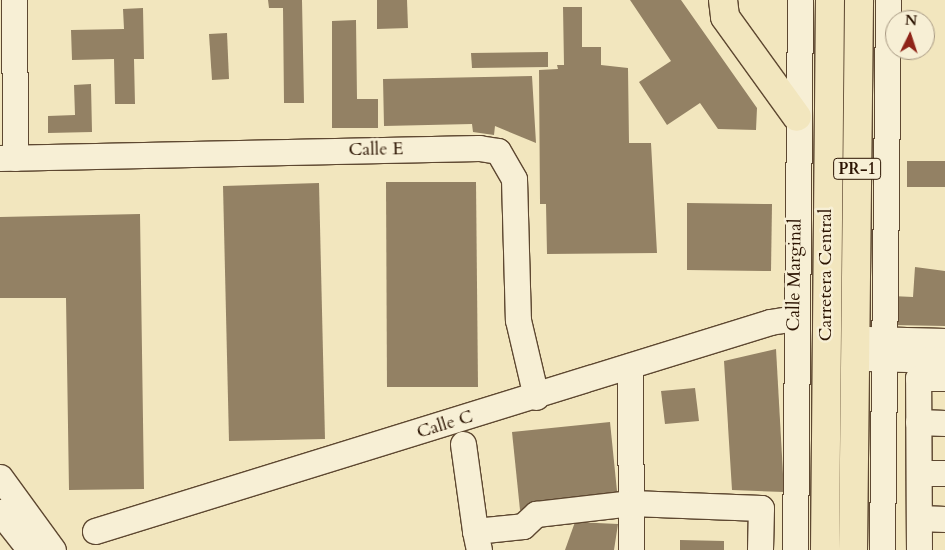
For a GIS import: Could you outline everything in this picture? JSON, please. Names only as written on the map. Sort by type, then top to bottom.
[{"type":"main road","points":[[723,0],[725,17],[797,117]]},
{"type":"main road","name":"Carretera Central","points":[[825,550],[830,0]]},
{"type":"main road","name":"Carretera Central","points":[[853,550],[859,0]]},
{"type":"street","points":[[8,158],[14,0]]},
{"type":"street","name":"Calle Marginal","points":[[795,550],[795,318],[800,0]]},
{"type":"street","points":[[882,550],[888,0]]},
{"type":"street","name":"Calle E","points":[[8,158],[479,148],[498,151],[514,179],[518,320],[536,397]]},
{"type":"street","points":[[856,210],[886,210]]},
{"type":"street","name":"Calle C","points":[[95,531],[536,397],[770,322],[795,318]]},
{"type":"street","points":[[885,349],[945,341]]},
{"type":"street","points":[[826,348],[885,349],[945,360]]},
{"type":"street","points":[[630,366],[631,550]]},
{"type":"street","points":[[919,550],[918,378],[945,378]]},
{"type":"street","points":[[918,422],[945,423]]},
{"type":"street","points":[[463,444],[477,540],[523,526],[536,514],[631,503],[761,508],[760,550]]},
{"type":"street","points":[[919,473],[945,473]]},
{"type":"street","points":[[0,477],[53,550]]},
{"type":"street","points":[[0,512],[30,550]]},
{"type":"street","points":[[919,518],[945,519]]},
{"type":"building","points":[[268,0],[302,0],[304,103],[284,103],[283,8],[269,8]]},
{"type":"building","points":[[377,0],[407,0],[408,28],[377,29]]},
{"type":"building","points":[[630,0],[681,0],[757,108],[756,130],[718,129],[700,103],[667,125],[639,82],[671,61]]},
{"type":"building","points":[[563,7],[582,7],[582,47],[601,47],[601,65],[628,68],[629,143],[651,143],[657,253],[547,254],[546,204],[540,204],[539,70],[558,69],[557,65],[564,65]]},
{"type":"building","points":[[143,8],[144,59],[134,59],[135,104],[115,104],[114,59],[72,60],[71,30],[124,29],[123,9]]},
{"type":"building","points":[[356,20],[357,99],[378,99],[378,128],[332,128],[332,21]]},
{"type":"building","points":[[227,33],[229,79],[212,80],[209,34]]},
{"type":"building","points":[[548,52],[548,67],[472,68],[471,53]]},
{"type":"building","points":[[532,76],[536,143],[495,126],[494,135],[473,132],[472,124],[384,126],[383,79]]},
{"type":"building","points":[[91,84],[92,132],[48,133],[48,116],[75,115],[74,85]]},
{"type":"building","points":[[907,161],[945,161],[945,187],[907,187]]},
{"type":"building","points":[[386,182],[476,182],[478,387],[387,387]]},
{"type":"building","points":[[319,183],[325,439],[229,441],[223,186]]},
{"type":"building","points":[[687,203],[772,204],[771,271],[687,270]]},
{"type":"building","points":[[140,214],[144,489],[69,490],[66,298],[0,298],[0,217]]},
{"type":"building","points":[[915,267],[945,271],[945,326],[892,325],[892,296],[913,297]]},
{"type":"building","points":[[776,349],[784,492],[732,490],[724,361]]},
{"type":"building","points":[[695,388],[699,421],[665,424],[661,391]]},
{"type":"building","points":[[610,422],[618,501],[520,510],[512,432]]},
{"type":"building","points":[[575,522],[618,524],[614,550],[565,550]]},
{"type":"building","points":[[680,540],[724,541],[724,550],[680,550]]}]
